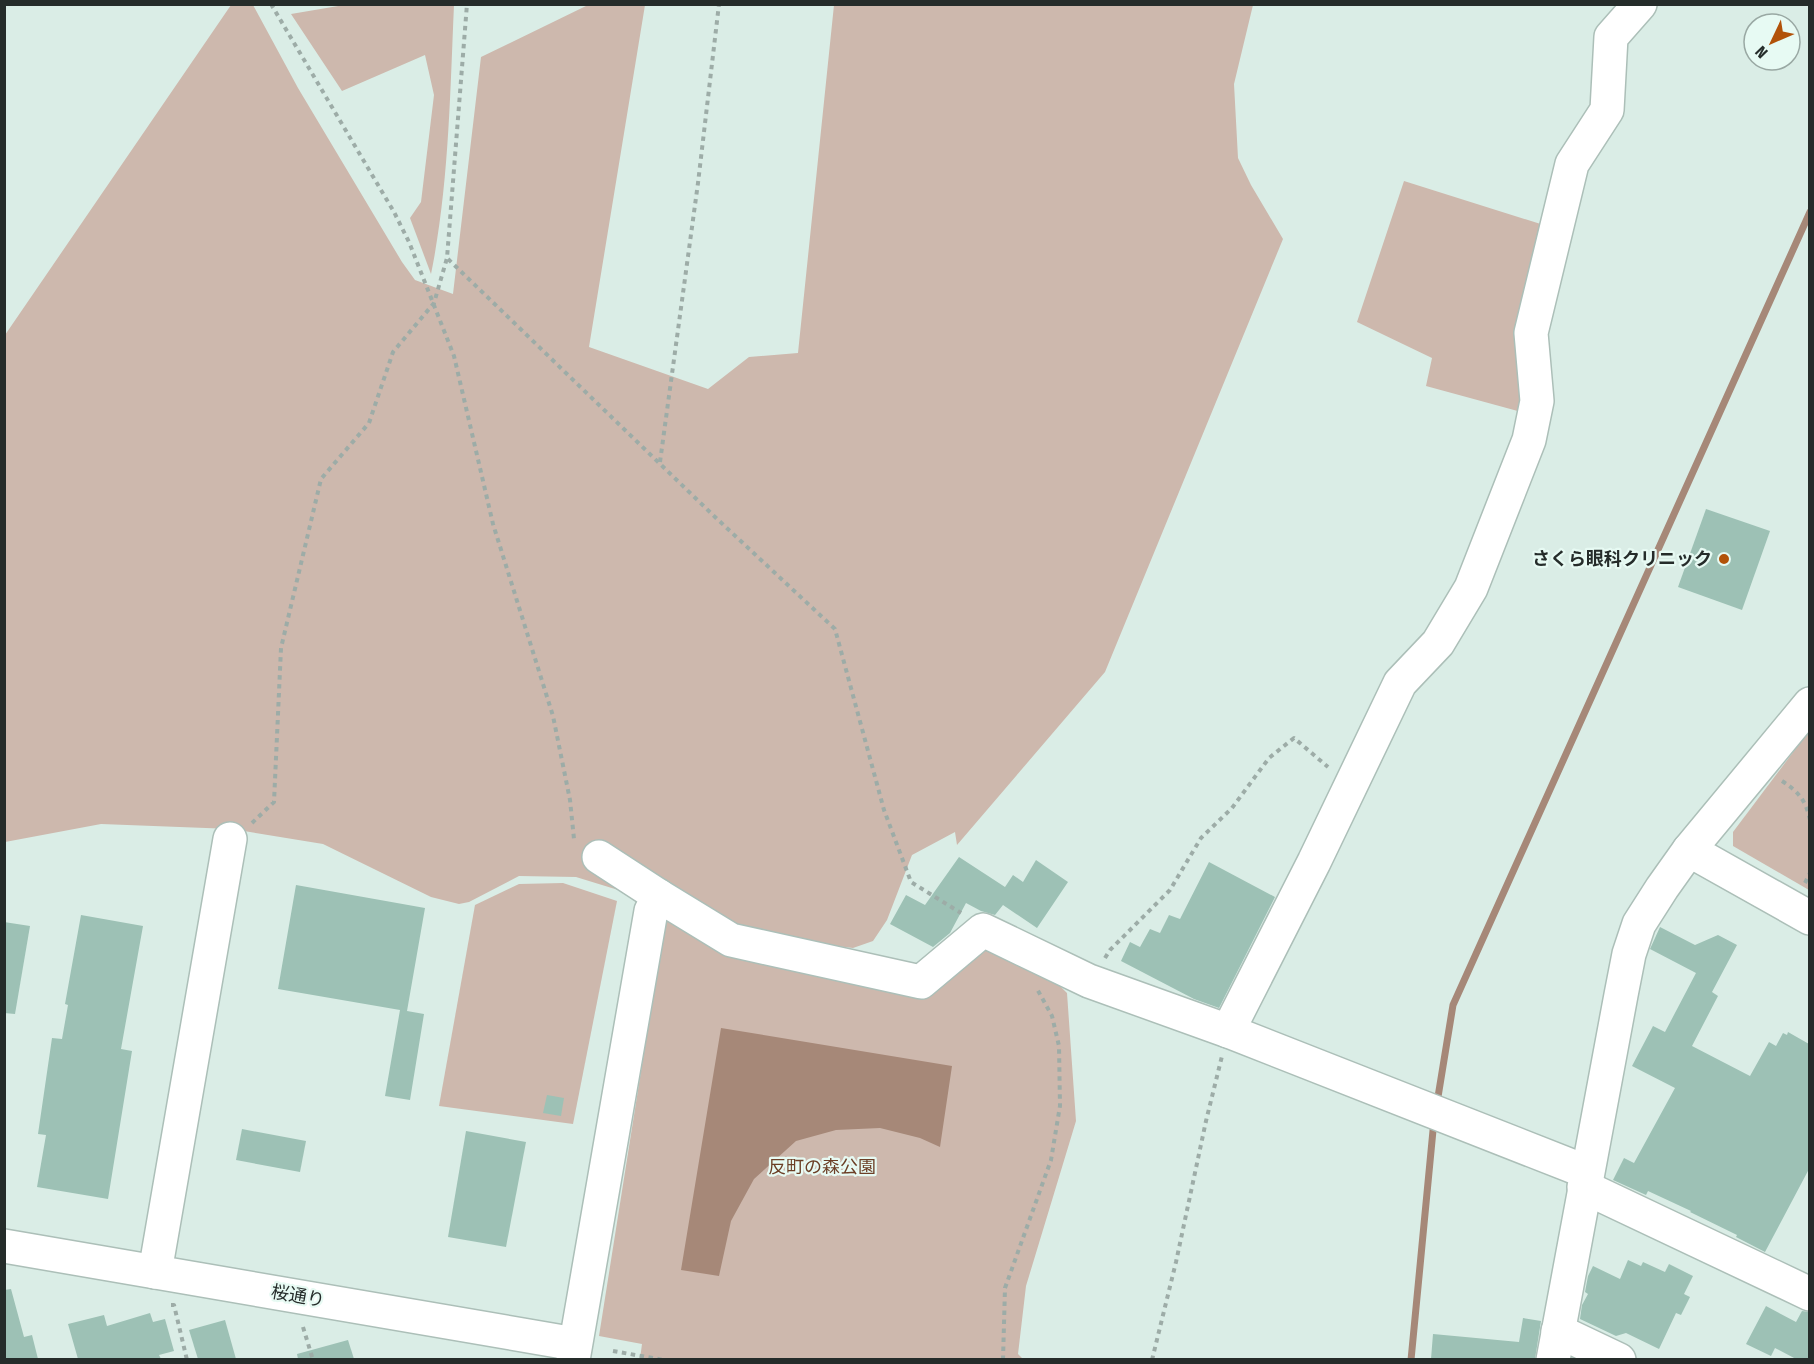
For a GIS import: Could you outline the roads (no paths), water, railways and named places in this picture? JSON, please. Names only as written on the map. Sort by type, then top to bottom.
[{"type":"street","points":[[1228,1030],[1352,784],[1400,683],[1438,643],[1471,588],[1529,440],[1537,401],[1531,333],[1572,164],[1607,110],[1611,37],[1640,4]]},
{"type":"street","points":[[1620,1359],[1555,1345],[1629,954],[1639,924],[1689,850],[1809,704]]},
{"type":"street","points":[[154,1272],[230,838]]},
{"type":"street","points":[[1689,850],[1809,918]]},
{"type":"street","points":[[599,857],[655,904],[731,940],[921,982],[983,930],[1089,981],[1228,1030],[1436,1112],[1586,1180],[1809,1294]]},
{"type":"street","points":[[574,1352],[655,904]]},
{"type":"street","name":"桜通り","points":[[4,1245],[574,1352]]},
{"type":"waterway","points":[[1437,1103],[1453,1005],[1810,212]]},
{"type":"waterway","points":[[1411,1360],[1434,1120]]},
{"type":"place","name":"さくら眼科クリニック","points":[[1724,559]]},
{"type":"park label","name":"反町の森公園","points":[[822,1167]]}]
